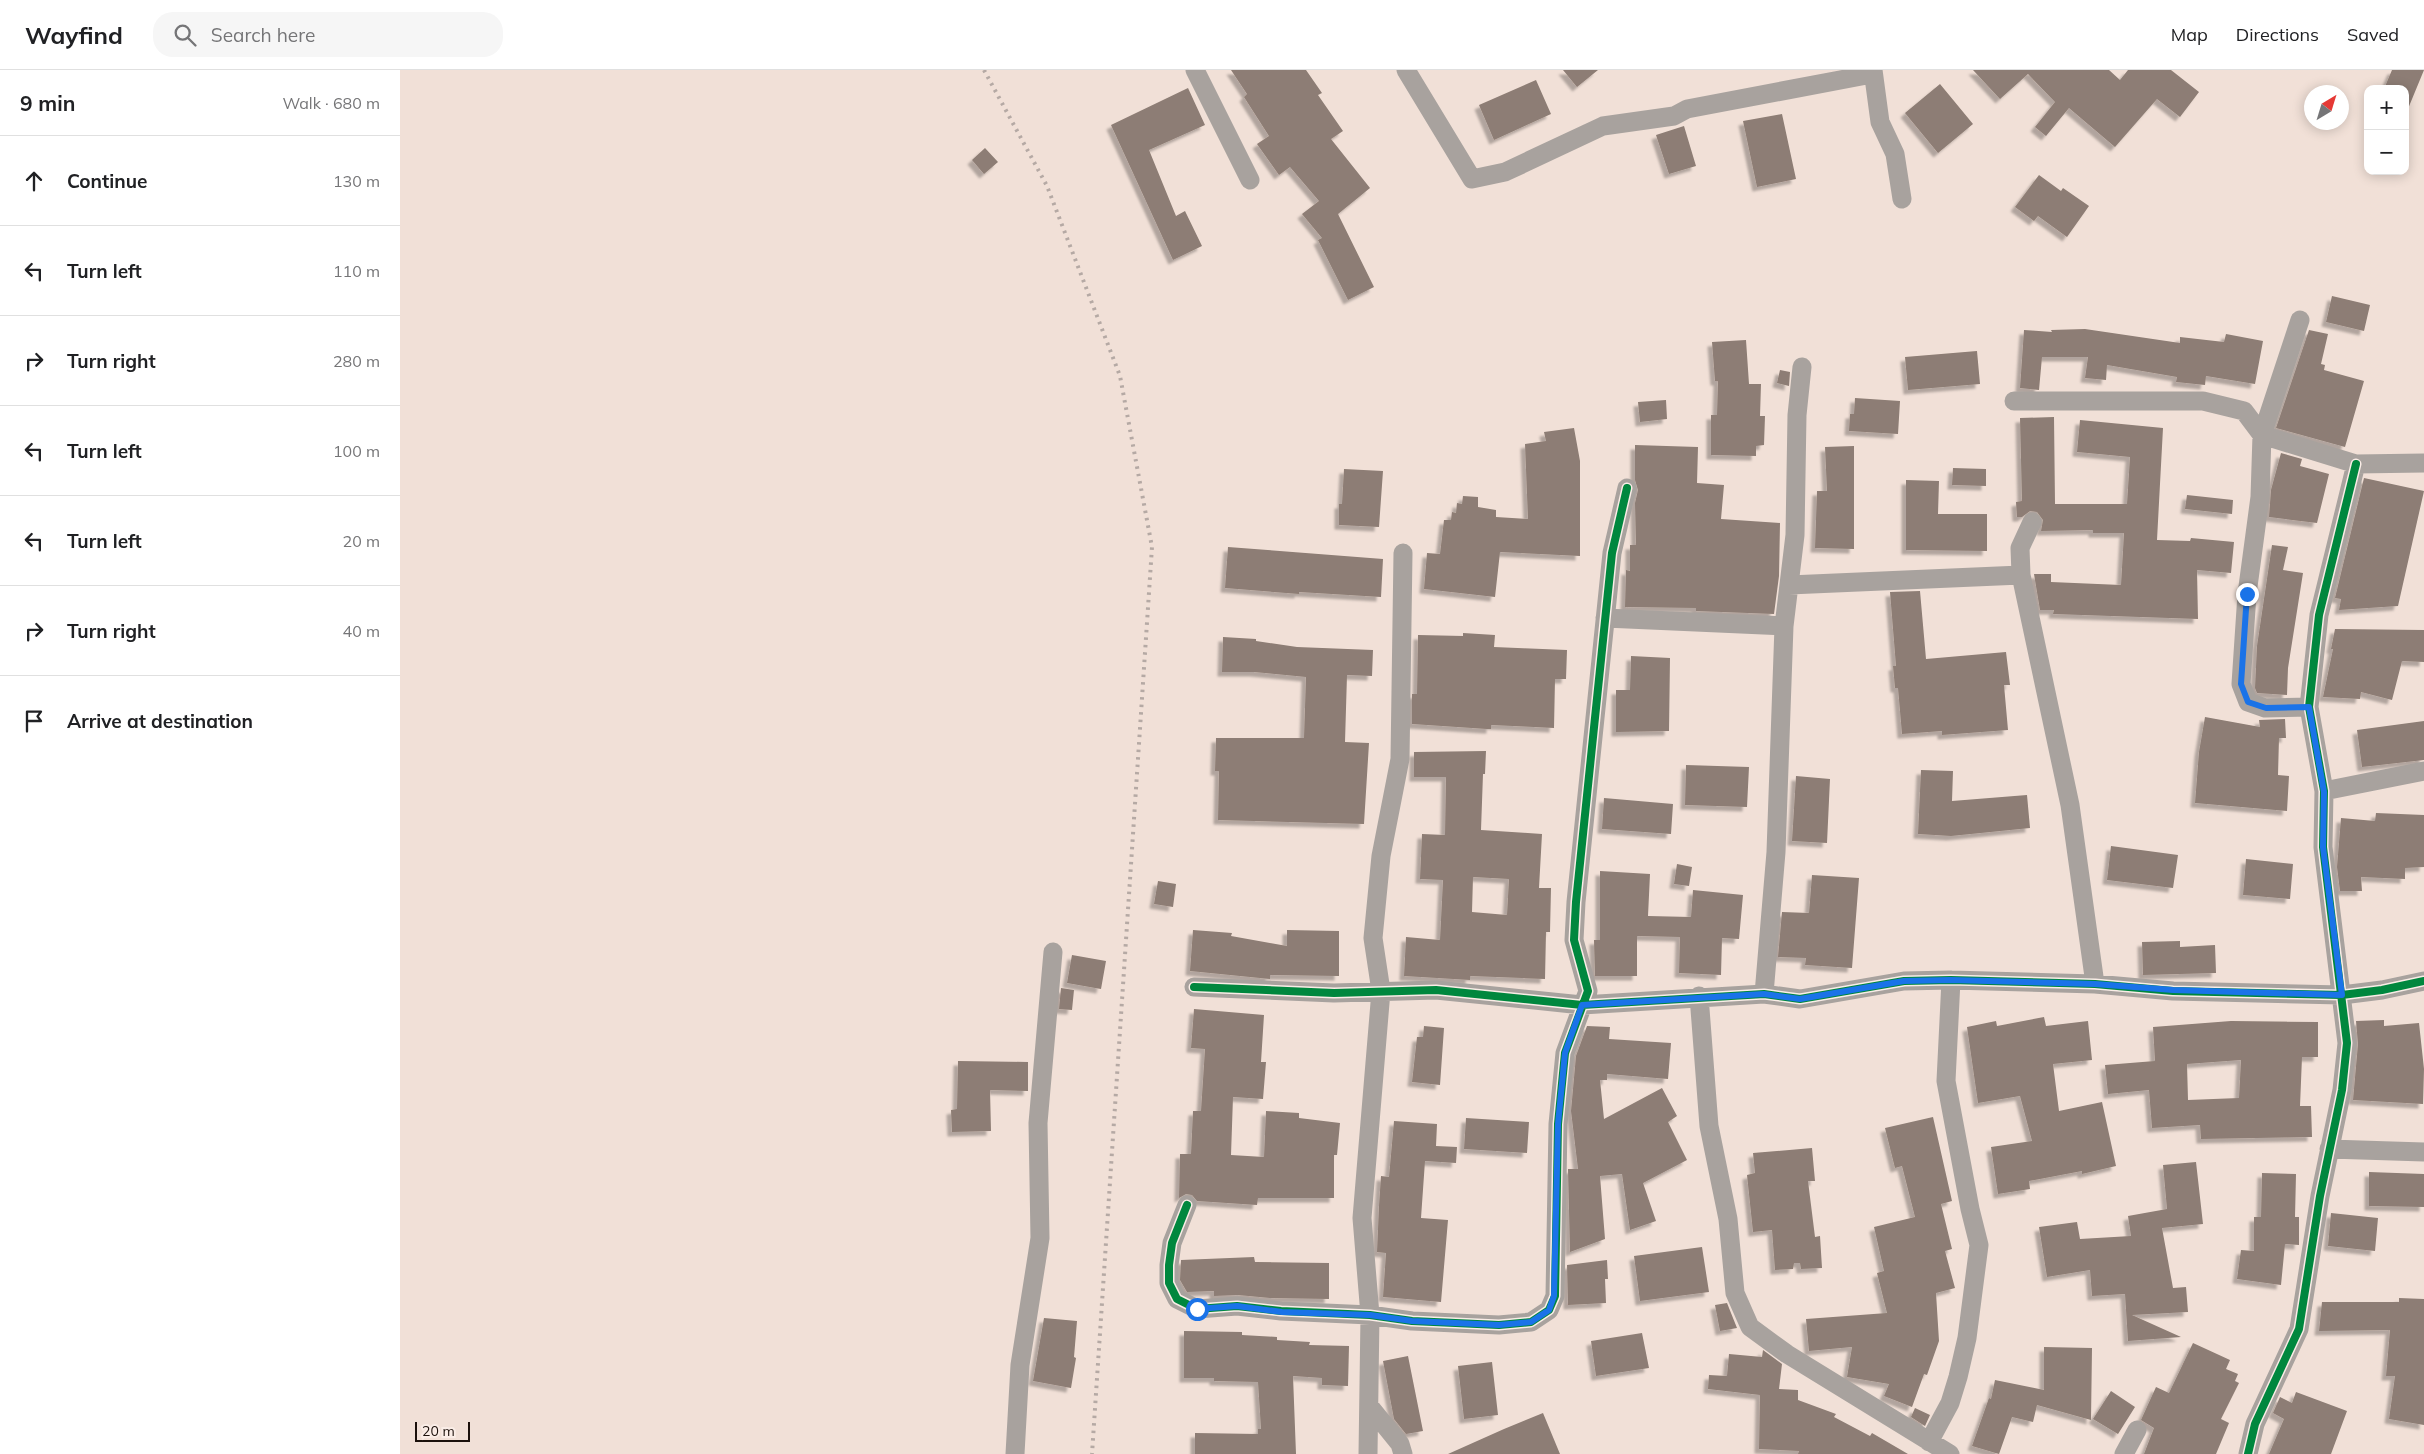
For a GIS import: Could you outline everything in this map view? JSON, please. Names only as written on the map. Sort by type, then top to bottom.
[{"type":"street","points":[[1195,70],[1250,180]]},
{"type":"street","points":[[1406,70],[1472,179],[1505,172],[1603,126],[1674,116],[1687,109],[1873,72],[1880,122],[1895,154],[1902,199]]},
{"type":"street","points":[[2300,320],[2262,435],[2260,496],[2247,594],[2241,684],[2248,702],[2266,708],[2309,707]]},
{"type":"street","points":[[1764,994],[1776,852],[1784,626],[1796,536],[1797,415],[1802,367]]},
{"type":"street","points":[[2014,401],[2202,401],[2244,411],[2262,435],[2356,464],[2424,463]]},
{"type":"street","points":[[2248,1454],[2255,1424],[2299,1329],[2329,1149],[2342,1090],[2346,1043],[2342,995],[2323,847],[2324,792],[2309,707],[2318,615],[2356,464]]},
{"type":"street","points":[[1187,1205],[1172,1243],[1169,1265],[1170,1283],[1177,1299],[1197,1309],[1237,1306],[1282,1312],[1370,1315],[1412,1321],[1499,1325],[1531,1322],[1549,1310],[1554,1296],[1558,1124],[1565,1053],[1588,990],[1574,940],[1575,921],[1612,554],[1627,488]]},
{"type":"street","points":[[2032,522],[2020,548],[2021,575],[2070,805],[2095,984]]},
{"type":"street","points":[[1368,1454],[1370,1315],[1362,1218],[1381,991],[1373,938],[1381,856],[1400,759],[1403,553]]},
{"type":"street","points":[[1789,585],[2021,575]]},
{"type":"street","points":[[1605,618],[1784,626]]},
{"type":"street","points":[[2324,792],[2424,771]]},
{"type":"street","points":[[1015,1454],[1020,1365],[1040,1238],[1038,1123],[1053,952]]},
{"type":"street","points":[[1194,987],[1334,993],[1436,990],[1582,1005],[1699,996],[1764,994],[1800,999],[1904,981],[1951,980],[2095,984],[2173,990],[2342,995],[2382,990],[2424,981]]},
{"type":"street","points":[[1929,1442],[1950,1403],[1958,1377],[1967,1338],[1979,1245],[1970,1210],[1946,1081],[1951,980]]},
{"type":"street","points":[[1699,996],[1709,1126],[1728,1219],[1735,1293],[1750,1327],[1787,1354],[1950,1454]]},
{"type":"street","points":[[2329,1149],[2424,1152]]},
{"type":"street","points":[[1370,1407],[1400,1444],[1403,1454]]},
{"type":"street","points":[[2124,1454],[2137,1430]]},
{"type":"building","points":[[1231,70],[1306,70],[1322,93],[1318,95],[1343,131],[1331,139],[1370,188],[1338,214],[1374,287],[1348,300],[1318,240],[1322,238],[1302,214],[1319,201],[1290,167],[1279,175],[1257,144],[1269,136],[1244,97],[1247,94]]},
{"type":"building","points":[[1563,70],[1598,70],[1577,87]]},
{"type":"building","points":[[1973,70],[2109,70],[2120,80],[2128,70],[2171,70],[2199,92],[2180,117],[2157,99],[2115,147],[2069,108],[2046,136],[2035,127],[2055,102],[2028,74],[2000,99]]},
{"type":"building","points":[[2392,70],[2424,70],[2409,106],[2409,85],[2386,85]]},
{"type":"building","points":[[1536,80],[1551,114],[1494,140],[1479,105]]},
{"type":"building","points":[[1940,84],[1973,124],[1938,153],[1905,113]]},
{"type":"building","points":[[1188,88],[1205,125],[1149,150],[1176,216],[1185,211],[1202,246],[1173,260],[1111,125]]},
{"type":"building","points":[[1782,114],[1796,179],[1757,187],[1743,121]]},
{"type":"building","points":[[1684,126],[1696,166],[1669,174],[1656,135]]},
{"type":"building","points":[[985,148],[998,162],[984,174],[972,160]]},
{"type":"building","points":[[2039,175],[2061,191],[2063,188],[2089,206],[2067,237],[2038,216],[2034,221],[2015,207]]},
{"type":"building","points":[[2332,296],[2370,305],[2364,331],[2326,322]]},
{"type":"building","points":[[2085,329],[2180,343],[2180,337],[2224,342],[2226,334],[2263,341],[2255,384],[2206,376],[2205,385],[2176,382],[2177,377],[2107,365],[2106,380],[2085,378],[2088,357],[2042,357],[2039,390],[2020,388],[2024,330],[2052,332],[2051,330]]},
{"type":"building","points":[[2309,330],[2328,334],[2321,364],[2325,365],[2324,370],[2364,381],[2345,447],[2276,428]]},
{"type":"building","points":[[1746,340],[1749,384],[1761,384],[1760,416],[1765,416],[1764,445],[1756,446],[1756,456],[1711,455],[1711,415],[1717,415],[1718,381],[1715,381],[1712,342]]},
{"type":"building","points":[[1977,351],[1980,384],[1908,390],[1905,357]]},
{"type":"building","points":[[1780,370],[1790,372],[1789,386],[1777,383]]},
{"type":"building","points":[[1855,398],[1900,401],[1898,434],[1849,431],[1850,414],[1854,414]]},
{"type":"building","points":[[1666,400],[1667,419],[1640,422],[1638,402]]},
{"type":"building","points":[[2054,417],[2055,504],[2127,504],[2130,457],[2077,452],[2080,420],[2163,428],[2157,540],[2190,541],[2191,538],[2234,542],[2231,573],[2197,570],[2198,619],[2053,614],[2054,610],[2040,610],[2034,574],[2051,574],[2051,582],[2121,585],[2124,533],[2093,533],[2093,530],[2041,531],[2043,520],[2037,512],[2030,511],[2022,517],[2017,517],[2016,502],[2022,501],[2020,418]]},
{"type":"building","points":[[1574,428],[1580,461],[1580,556],[1500,552],[1495,597],[1424,589],[1427,553],[1440,554],[1444,520],[1451,520],[1452,512],[1456,513],[1457,503],[1462,504],[1463,496],[1478,497],[1478,507],[1496,510],[1496,517],[1528,519],[1525,444],[1546,441],[1544,432]]},
{"type":"building","points":[[1635,445],[1698,447],[1697,483],[1724,485],[1721,519],[1780,523],[1779,576],[1774,614],[1696,611],[1696,608],[1625,607],[1626,570],[1630,571],[1630,545],[1636,545],[1635,503],[1638,490],[1635,480]]},
{"type":"building","points":[[1854,446],[1854,549],[1815,548],[1817,491],[1827,491],[1825,447]]},
{"type":"building","points":[[2281,453],[2302,459],[2300,466],[2329,474],[2317,523],[2269,517],[2271,490]]},
{"type":"building","points":[[1953,468],[1986,469],[1986,486],[1952,485]]},
{"type":"building","points":[[1344,469],[1383,471],[1379,527],[1339,525],[1339,504],[1342,504]]},
{"type":"building","points":[[2364,478],[2424,491],[2398,606],[2339,610],[2341,599],[2335,598]]},
{"type":"building","points":[[1906,480],[1939,481],[1938,514],[1987,514],[1987,551],[1906,550]]},
{"type":"building","points":[[2187,495],[2233,500],[2232,514],[2185,509]]},
{"type":"building","points":[[2272,545],[2288,547],[2283,570],[2303,573],[2288,668],[2287,695],[2257,693],[2255,688],[2257,646]]},
{"type":"building","points":[[1228,547],[1383,559],[1381,597],[1299,592],[1299,594],[1225,588]]},
{"type":"building","points":[[1920,591],[1926,659],[2006,652],[2010,685],[2004,685],[2008,730],[1942,735],[1942,731],[1902,734],[1898,688],[1895,688],[1893,666],[1896,666],[1890,592]]},
{"type":"building","points":[[2335,629],[2424,630],[2424,662],[2402,661],[2392,700],[2361,692],[2360,699],[2323,697],[2333,649],[2331,649]]},
{"type":"building","points":[[1463,633],[1495,635],[1494,647],[1567,650],[1566,679],[1555,679],[1554,728],[1491,725],[1491,729],[1487,729],[1412,724],[1412,694],[1417,694],[1418,635],[1463,636]]},
{"type":"building","points":[[1223,637],[1256,639],[1256,641],[1297,647],[1373,650],[1372,676],[1347,675],[1345,742],[1369,743],[1364,824],[1218,820],[1219,771],[1215,771],[1216,738],[1304,738],[1306,677],[1254,672],[1222,672]]},
{"type":"building","points":[[1631,656],[1670,658],[1669,731],[1616,732],[1616,690],[1630,690]]},
{"type":"building","points":[[2205,717],[2260,727],[2259,720],[2285,719],[2286,738],[2279,738],[2278,775],[2289,776],[2287,811],[2195,803],[2199,752]]},
{"type":"building","points":[[2424,721],[2424,760],[2362,767],[2357,730]]},
{"type":"building","points":[[1486,751],[1485,774],[1483,774],[1481,830],[1542,834],[1539,888],[1551,888],[1550,932],[1546,932],[1545,979],[1470,976],[1470,980],[1404,976],[1406,937],[1440,940],[1443,880],[1420,879],[1422,834],[1445,835],[1446,777],[1414,777],[1414,752]],"holes":[[[1473,877],[1509,879],[1507,915],[1472,912]]]},
{"type":"building","points":[[1686,765],[1749,767],[1747,807],[1685,805]]},
{"type":"building","points":[[1921,770],[1953,771],[1952,801],[2027,795],[2030,828],[1951,836],[1918,834]]},
{"type":"building","points":[[1796,776],[1830,779],[1827,843],[1792,841]]},
{"type":"building","points":[[1604,798],[1673,804],[1671,834],[1602,829]]},
{"type":"building","points":[[2376,813],[2424,815],[2424,867],[2405,868],[2405,879],[2361,877],[2362,891],[2340,891],[2337,867],[2341,818],[2375,821]]},
{"type":"building","points":[[2111,846],[2178,855],[2173,888],[2107,880]]},
{"type":"building","points":[[2246,859],[2293,864],[2290,899],[2243,895]]},
{"type":"building","points":[[1677,864],[1692,867],[1689,886],[1674,884]]},
{"type":"building","points":[[1600,871],[1650,874],[1648,916],[1691,917],[1693,890],[1743,895],[1739,939],[1722,938],[1721,975],[1679,973],[1680,937],[1637,936],[1637,976],[1595,976],[1594,940],[1600,940]]},
{"type":"building","points":[[1812,875],[1859,878],[1852,968],[1805,965],[1806,958],[1778,957],[1782,912],[1809,913]]},
{"type":"building","points":[[1158,881],[1176,884],[1173,907],[1154,904]]},
{"type":"building","points":[[1193,930],[1232,933],[1231,936],[1287,946],[1287,930],[1339,931],[1339,976],[1270,975],[1270,979],[1190,971]]},
{"type":"building","points":[[2180,941],[2180,947],[2215,945],[2216,973],[2143,975],[2142,942]]},
{"type":"building","points":[[1072,955],[1106,961],[1101,989],[1067,983]]},
{"type":"building","points":[[1061,988],[1074,990],[1072,1010],[1059,1009]]},
{"type":"building","points":[[1194,1009],[1264,1015],[1261,1062],[1266,1062],[1263,1099],[1233,1097],[1231,1155],[1264,1157],[1266,1111],[1299,1113],[1299,1118],[1340,1123],[1337,1155],[1334,1155],[1334,1198],[1258,1198],[1257,1205],[1197,1201],[1192,1195],[1186,1194],[1179,1198],[1180,1154],[1191,1154],[1193,1111],[1201,1111],[1205,1049],[1191,1048]]},
{"type":"building","points":[[2044,1017],[2046,1026],[2088,1021],[2092,1060],[2053,1064],[2059,1111],[2102,1102],[2116,1166],[2082,1174],[2082,1171],[2029,1181],[2030,1189],[1998,1194],[1991,1147],[2032,1141],[2020,1096],[1978,1103],[1967,1027],[1996,1021],[1997,1026]]},
{"type":"building","points":[[2384,1020],[2384,1026],[2419,1023],[2424,1069],[2423,1104],[2353,1100],[2358,1044],[2356,1021]]},
{"type":"building","points":[[2231,1021],[2318,1022],[2318,1057],[2302,1057],[2300,1106],[2311,1106],[2312,1137],[2201,1139],[2200,1125],[2152,1128],[2149,1090],[2108,1094],[2105,1065],[2155,1061],[2153,1027]],"holes":[[[2241,1060],[2239,1098],[2188,1100],[2187,1064]]]},
{"type":"building","points":[[1424,1026],[1444,1028],[1440,1085],[1412,1082],[1417,1037],[1423,1037]]},
{"type":"building","points":[[1587,1026],[1610,1027],[1609,1039],[1671,1043],[1668,1079],[1607,1074],[1607,1080],[1600,1080],[1604,1119],[1662,1088],[1677,1116],[1668,1122],[1687,1160],[1643,1183],[1656,1221],[1630,1230],[1622,1174],[1600,1176],[1605,1239],[1570,1252],[1568,1169],[1578,1169],[1571,1111],[1576,1056]]},
{"type":"building","points":[[958,1061],[1028,1062],[1028,1091],[990,1090],[991,1131],[952,1132],[951,1110],[957,1109]]},
{"type":"building","points":[[1933,1117],[1952,1201],[1941,1204],[1952,1249],[1945,1251],[1955,1288],[1936,1293],[1939,1341],[1927,1375],[1924,1374],[1912,1407],[1884,1396],[1889,1384],[1847,1377],[1852,1347],[1809,1351],[1806,1319],[1887,1313],[1877,1273],[1884,1271],[1874,1227],[1915,1217],[1902,1166],[1895,1168],[1885,1128]]},
{"type":"building","points":[[1466,1118],[1529,1122],[1527,1153],[1464,1149]]},
{"type":"building","points":[[1394,1121],[1437,1124],[1436,1146],[1457,1147],[1456,1163],[1425,1161],[1421,1218],[1448,1220],[1441,1302],[1383,1297],[1386,1253],[1377,1252],[1379,1206],[1381,1176],[1389,1177]]},
{"type":"building","points":[[1812,1148],[1815,1181],[1808,1181],[1815,1237],[1820,1236],[1822,1268],[1801,1269],[1800,1263],[1794,1263],[1793,1269],[1775,1270],[1772,1230],[1753,1232],[1747,1175],[1755,1173],[1753,1153]]},
{"type":"building","points":[[2196,1162],[2203,1224],[2162,1228],[2173,1288],[2186,1287],[2188,1312],[2132,1315],[2181,1337],[2128,1341],[2125,1294],[2092,1296],[2090,1270],[2047,1277],[2039,1227],[2077,1222],[2080,1239],[2131,1236],[2128,1216],[2167,1209],[2163,1165]]},
{"type":"building","points":[[2369,1172],[2424,1174],[2424,1207],[2369,1206]]},
{"type":"building","points":[[2262,1173],[2296,1174],[2295,1217],[2299,1217],[2299,1245],[2285,1244],[2281,1285],[2237,1279],[2241,1250],[2254,1251],[2254,1217],[2261,1217]]},
{"type":"building","points":[[2331,1213],[2378,1218],[2375,1251],[2328,1246]]},
{"type":"building","points":[[1702,1247],[1709,1292],[1640,1301],[1634,1256]]},
{"type":"building","points":[[1254,1257],[1255,1262],[1329,1263],[1329,1299],[1270,1298],[1238,1295],[1214,1296],[1214,1291],[1187,1292],[1180,1280],[1181,1260]]},
{"type":"building","points":[[1607,1260],[1608,1279],[1605,1279],[1606,1303],[1568,1305],[1567,1265]]},
{"type":"building","points":[[2399,1298],[2424,1299],[2424,1425],[2389,1419],[2395,1376],[2386,1376],[2390,1330],[2319,1331],[2322,1302],[2399,1302]]},
{"type":"building","points":[[1727,1303],[1737,1328],[1720,1331],[1715,1305]]},
{"type":"building","points":[[1044,1318],[1077,1321],[1074,1357],[1076,1358],[1071,1388],[1033,1381]]},
{"type":"building","points":[[1184,1331],[1242,1332],[1242,1335],[1277,1337],[1277,1340],[1310,1342],[1309,1345],[1349,1346],[1348,1386],[1322,1385],[1322,1378],[1293,1376],[1296,1454],[1195,1454],[1195,1433],[1258,1434],[1258,1429],[1261,1429],[1258,1382],[1214,1381],[1214,1378],[1184,1378]]},
{"type":"building","points":[[1642,1333],[1649,1368],[1596,1376],[1591,1341]]},
{"type":"building","points":[[2193,1343],[2230,1360],[2226,1369],[2238,1374],[2235,1381],[2239,1383],[2221,1419],[2229,1423],[2216,1454],[2144,1454],[2154,1428],[2141,1420],[2156,1387],[2169,1393]]},
{"type":"building","points":[[2044,1347],[2092,1348],[2091,1420],[2037,1405],[2033,1422],[2012,1417],[1999,1454],[1972,1446],[1989,1398],[1991,1399],[1995,1380],[2044,1390]]},
{"type":"building","points":[[1763,1350],[1782,1364],[1779,1389],[1798,1390],[1798,1400],[1836,1414],[1834,1417],[1870,1436],[1872,1433],[1908,1454],[1798,1454],[1799,1451],[1759,1449],[1760,1395],[1708,1389],[1709,1375],[1727,1376],[1729,1354],[1762,1357]]},
{"type":"building","points":[[1408,1356],[1423,1431],[1406,1434],[1394,1419],[1383,1361]]},
{"type":"building","points":[[1492,1362],[1498,1415],[1464,1419],[1458,1366]]},
{"type":"building","points":[[2111,1391],[2135,1407],[2118,1434],[2093,1419]]},
{"type":"building","points":[[2296,1392],[2347,1411],[2331,1454],[2269,1454],[2284,1419],[2273,1413],[2280,1397],[2292,1403]]},
{"type":"building","points":[[1915,1408],[1930,1415],[1925,1426],[1911,1417]]},
{"type":"building","points":[[1543,1413],[1560,1454],[1448,1454],[1504,1429]]},
{"type":"railway","points":[[984,70],[1047,186],[1120,376],[1152,547],[1092,1454]]},
{"type":"cycle path","points":[[2248,1454],[2255,1424],[2299,1329],[2320,1196],[2342,1090],[2347,1043],[2323,847],[2324,791],[2309,707],[2319,615],[2356,464]]},
{"type":"cycle path","points":[[1187,1205],[1172,1243],[1169,1283],[1177,1299],[1197,1309],[1237,1306],[1281,1311],[1370,1315],[1412,1321],[1499,1325],[1531,1322],[1549,1310],[1555,1296],[1558,1124],[1565,1053],[1588,991],[1574,940],[1576,902],[1612,553],[1627,488]]},
{"type":"cycle path","points":[[1194,987],[1334,993],[1436,990],[1582,1005],[1764,994],[1800,999],[1904,981],[1951,980],[2095,984],[2173,991],[2342,995],[2382,990],[2424,981]]},
{"type":"route","points":[[1197,1309],[1237,1306],[1282,1312],[1370,1315],[1412,1321],[1499,1325],[1531,1322],[1549,1310],[1554,1296],[1558,1124],[1565,1053],[1582,1005],[1699,996],[1764,994],[1800,999],[1904,981],[1951,980],[2095,984],[2173,990],[2342,995],[2323,847],[2324,792],[2309,707],[2266,708],[2248,702],[2241,684],[2247,594]]}]
